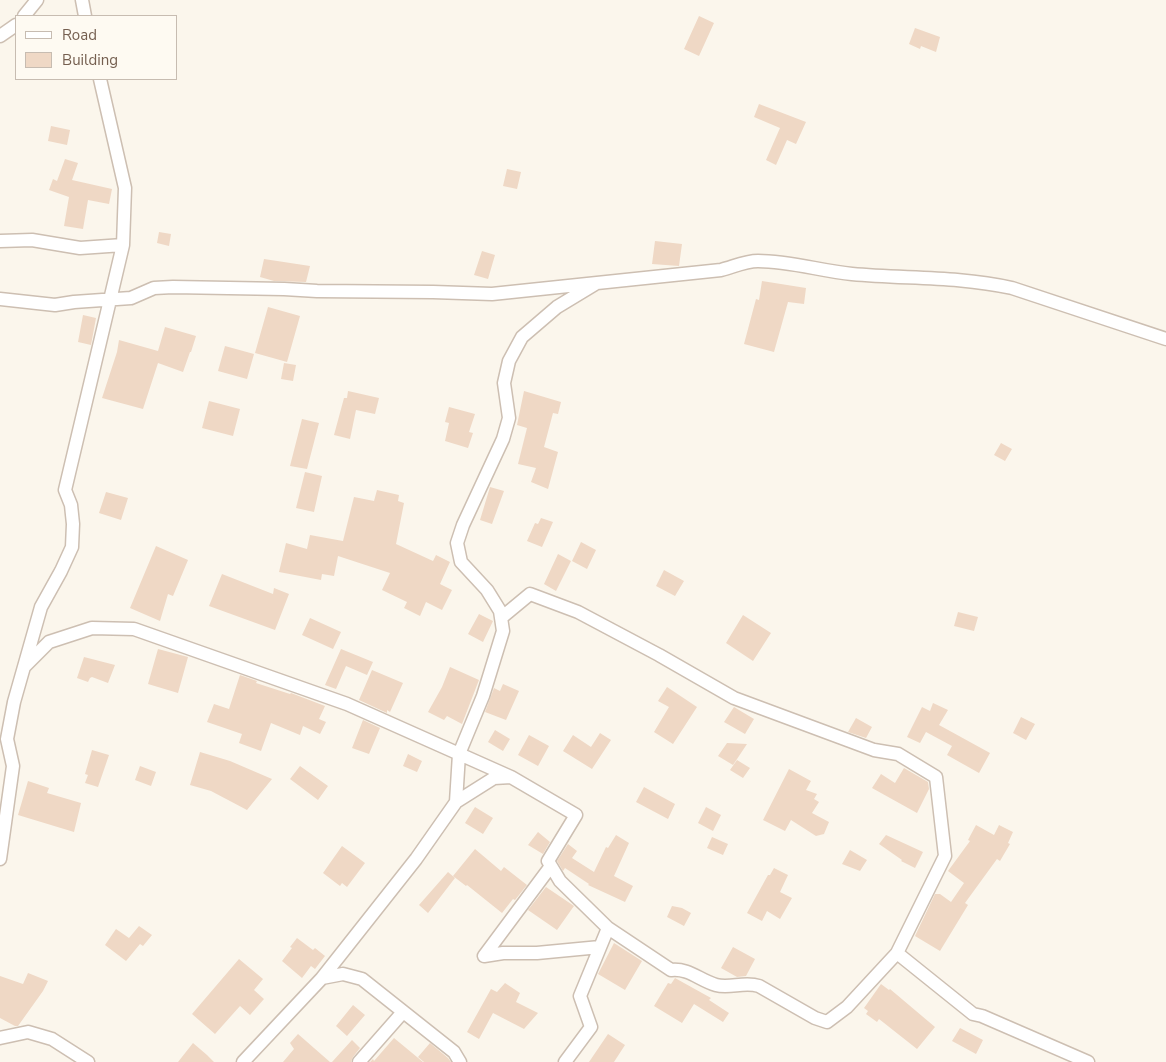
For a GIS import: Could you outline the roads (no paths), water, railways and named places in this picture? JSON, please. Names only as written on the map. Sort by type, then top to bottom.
[{"type":"street","points":[[25,15],[37,0]]},
{"type":"street","points":[[82,0],[85,15]]},
{"type":"street","points":[[0,36],[15,26]]},
{"type":"street","points":[[0,859],[13,766],[7,739],[14,702],[41,607],[72,547],[73,524],[71,505],[65,490],[123,245],[124,188],[100,80]]},
{"type":"street","points":[[0,241],[32,240],[80,248],[123,245]]},
{"type":"street","points":[[0,299],[55,305],[131,298],[154,288],[173,287],[284,289],[317,292],[492,294],[721,270],[757,261],[852,274],[958,279],[1012,288],[1166,338]]},
{"type":"street","points":[[456,802],[459,754],[483,696],[503,631],[500,611],[487,590],[461,562],[457,543],[463,525],[502,439],[509,418],[504,383],[509,361],[522,337],[557,307],[597,283]]},
{"type":"street","points":[[23,668],[49,642],[92,628],[134,629],[347,704],[511,777],[576,815],[548,861],[560,881],[608,928],[671,970],[681,969],[688,971],[716,985],[728,986],[750,983],[759,986],[815,1018],[827,1022],[847,1007],[898,953],[945,856],[936,777],[898,754],[874,750],[734,698],[578,612],[530,594],[501,618]]},
{"type":"street","points":[[243,1062],[322,978],[416,859],[456,802],[494,778],[511,777]]},
{"type":"street","points":[[551,866],[484,956],[600,947]]},
{"type":"street","points":[[565,1062],[591,1027],[580,996],[608,928]]},
{"type":"street","points":[[898,953],[973,1014],[982,1016],[1088,1062]]},
{"type":"street","points":[[322,978],[342,974],[362,979],[454,1052],[460,1062]]},
{"type":"street","points":[[359,1062],[403,1012]]},
{"type":"street","points":[[0,1038],[28,1032],[52,1039],[88,1062]]}]
